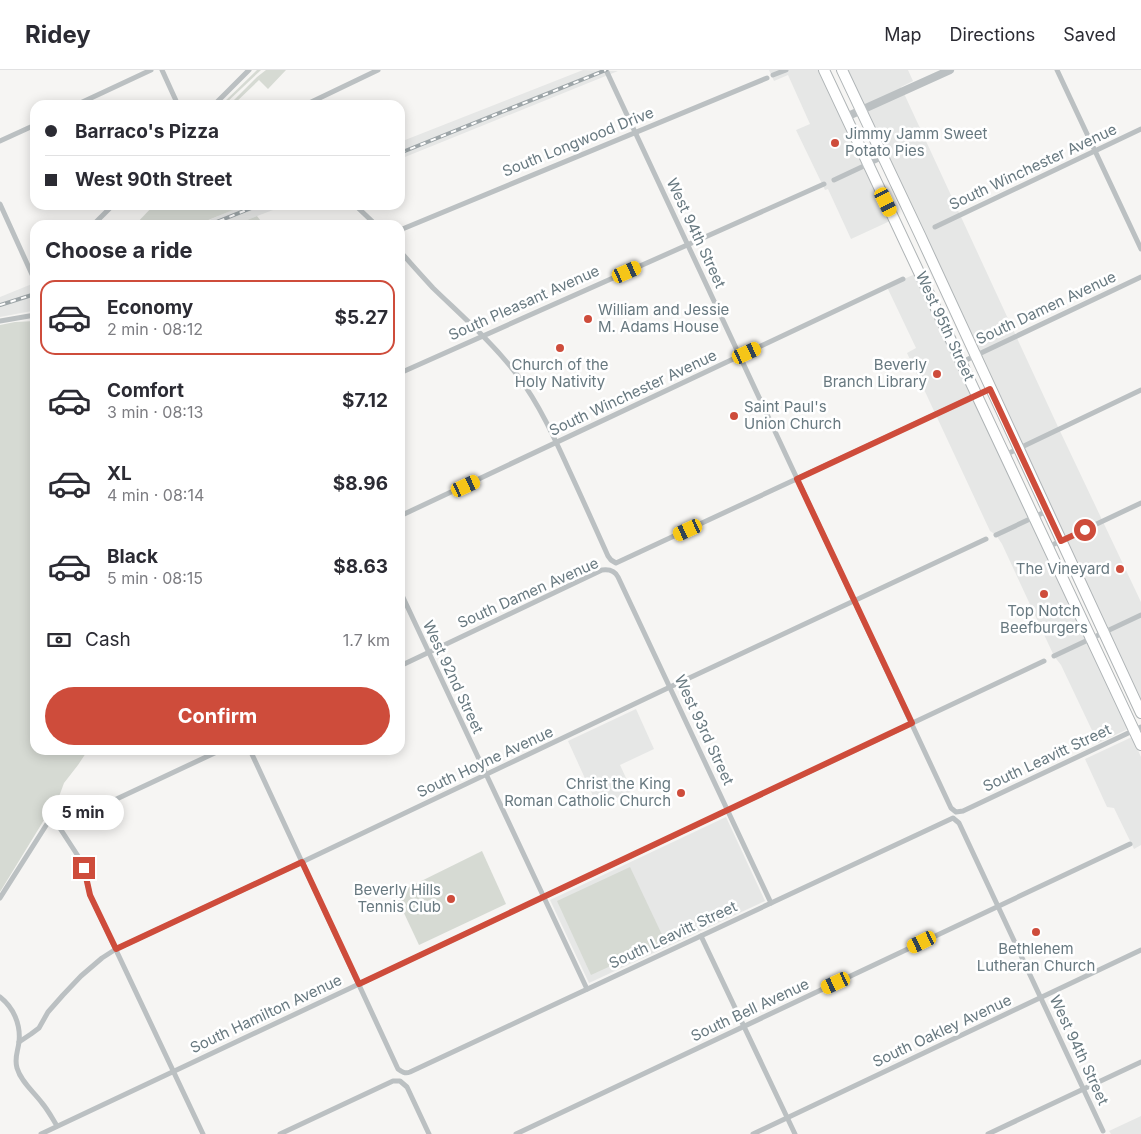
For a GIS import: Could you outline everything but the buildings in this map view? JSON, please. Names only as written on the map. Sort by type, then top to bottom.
[{"type":"main road","name":"West 95th Street","points":[[824,70],[1090,639],[1137,729],[1141,745]]},
{"type":"main road","name":"West 95th Street","points":[[842,70],[1141,713]]},
{"type":"street","points":[[87,100],[151,70]]},
{"type":"street","points":[[162,70],[176,100]]},
{"type":"street","points":[[219,100],[249,70]]},
{"type":"street","points":[[315,100],[378,70]]},
{"type":"street","name":"West 94th Street","points":[[606,70],[951,808],[956,812]]},
{"type":"street","points":[[773,75],[786,70]]},
{"type":"street","points":[[846,117],[950,70]]},
{"type":"street","points":[[1057,70],[1141,249]]},
{"type":"street","name":"South Longwood Drive","points":[[405,228],[767,78]]},
{"type":"street","points":[[0,141],[30,126]]},
{"type":"street","name":"South Winchester Avenue","points":[[935,227],[1141,129]]},
{"type":"street","points":[[834,180],[883,157]]},
{"type":"street","name":"South Pleasant Avenue","points":[[405,371],[824,184]]},
{"type":"street","points":[[0,204],[30,269]]},
{"type":"street","points":[[98,220],[108,210]]},
{"type":"street","points":[[360,210],[371,220]]},
{"type":"street","points":[[405,256],[433,287],[483,335],[519,377],[556,443]]},
{"type":"street","name":"South Damen Avenue","points":[[962,362],[1141,277]]},
{"type":"street","name":"South Winchester Avenue","points":[[405,514],[903,279]]},
{"type":"street","points":[[0,321],[30,316]]},
{"type":"street","name":"South Damen Avenue","points":[[556,443],[608,556],[616,563],[990,389]]},
{"type":"street","points":[[1005,455],[1141,390]]},
{"type":"street","points":[[1048,547],[1141,504]]},
{"type":"street","points":[[996,534],[1047,511]]},
{"type":"street","name":"South Hoyne Avenue","points":[[19,1042],[39,1028],[48,1012],[81,976],[116,949],[986,539]]},
{"type":"street","name":"South Damen Avenue","points":[[405,664],[602,570],[611,571]]},
{"type":"street","name":"West 93rd Street","points":[[611,571],[618,577],[771,903]]},
{"type":"street","name":"West 92nd Street","points":[[405,603],[586,990]]},
{"type":"street","points":[[1054,656],[1141,615]]},
{"type":"street","name":"South Hamilton Avenue","points":[[41,1134],[1044,661]]},
{"type":"street","name":"South Leavitt Street","points":[[956,812],[963,811],[1137,729]]},
{"type":"street","points":[[59,826],[209,755]]},
{"type":"street","points":[[252,755],[359,984]]},
{"type":"street","points":[[955,820],[963,811]]},
{"type":"street","points":[[0,898],[52,816],[84,868],[90,895],[204,1134]]},
{"type":"street","name":"West 94th Street","points":[[955,820],[998,906],[1103,1131]]},
{"type":"street","name":"South Leavitt Street","points":[[359,984],[398,1069],[407,1073],[771,903],[955,820]]},
{"type":"street","name":"South Bell Avenue","points":[[516,1134],[1130,844]]},
{"type":"street","points":[[701,936],[795,1134]]},
{"type":"street","name":"South Oakley Avenue","points":[[753,1134],[1141,950]]},
{"type":"street","points":[[0,997],[6,1001],[14,1012],[19,1027],[16,1061],[20,1075],[43,1104],[57,1126]]},
{"type":"street","points":[[988,1134],[1141,1062]]},
{"type":"street","points":[[280,1134],[393,1080],[400,1081],[407,1086],[429,1134]]},
{"type":"shaded area","points":[[257,70],[261,70],[229,100],[226,100]]},
{"type":"shaded area","points":[[266,70],[286,70],[268,89],[259,80],[238,100],[234,100]]},
{"type":"shaded area","points":[[583,70],[618,71],[405,157],[405,140]]},
{"type":"shaded area","points":[[769,70],[820,70],[890,221],[851,239],[828,189],[825,190],[796,130],[810,124],[788,75],[774,81]]},
{"type":"shaded area","points":[[845,70],[908,70],[913,81],[901,87],[1141,602],[1141,703]]},
{"type":"shaded area","points":[[149,210],[233,210],[208,220],[140,220]]},
{"type":"shaded area","points":[[232,210],[273,210],[247,220],[209,220]]},
{"type":"shaded area","points":[[257,216],[260,220],[247,220]]},
{"type":"shaded area","points":[[915,274],[1128,729],[1098,743],[1061,665],[1054,656],[1002,544],[996,535],[990,531],[907,353],[916,348],[887,287]]},
{"type":"shaded area","points":[[30,285],[30,311],[0,317],[0,297]]},
{"type":"shaded area","points":[[30,321],[30,755],[85,755],[64,783],[57,802],[0,892],[0,325]]},
{"type":"shaded area","points":[[636,709],[654,749],[620,765],[632,791],[598,807],[568,741]]},
{"type":"shaded area","points":[[1132,737],[1141,757],[1141,845],[1134,849],[1114,808],[1107,807],[1085,759]]},
{"type":"shaded area","points":[[726,817],[765,901],[589,983],[550,900]]},
{"type":"shaded area","name":"Beverly Hills Tennis Club","points":[[482,851],[506,904],[419,945],[395,894]]},
{"type":"shaded area","points":[[630,867],[665,941],[591,975],[557,901]]},
{"type":"shaded area","points":[[1141,1116],[1141,1134],[1111,1134],[1109,1131]]},
{"type":"railway","points":[[405,151],[606,70]]},
{"type":"railway","points":[[222,220],[246,210]]},
{"type":"railway","points":[[0,305],[30,296]]},
{"type":"place","name":"Jimmy Jamm Sweet Potato Pies","points":[[835,143]]},
{"type":"place","name":"William and Jessie M. Adams House","points":[[588,319]]},
{"type":"place","name":"Church of the Holy Nativity","points":[[560,348]]},
{"type":"place","name":"Beverly Branch Library","points":[[937,374]]},
{"type":"place","name":"Saint Paul's Union Church","points":[[734,416]]},
{"type":"place","name":"The Vineyard","points":[[1120,569]]},
{"type":"place","name":"Top Notch Beefburgers","points":[[1044,594]]},
{"type":"place","name":"Christ the King Roman Catholic Church","points":[[681,793]]},
{"type":"place","name":"Beverly Hills Tennis Club","points":[[451,899]]},
{"type":"place","name":"Bethlehem Lutheran Church","points":[[1036,932]]},
{"type":"route","points":[[84,868],[90,895],[116,949],[302,862],[359,984],[912,723],[797,479],[990,389],[1061,541],[1085,530]]}]
